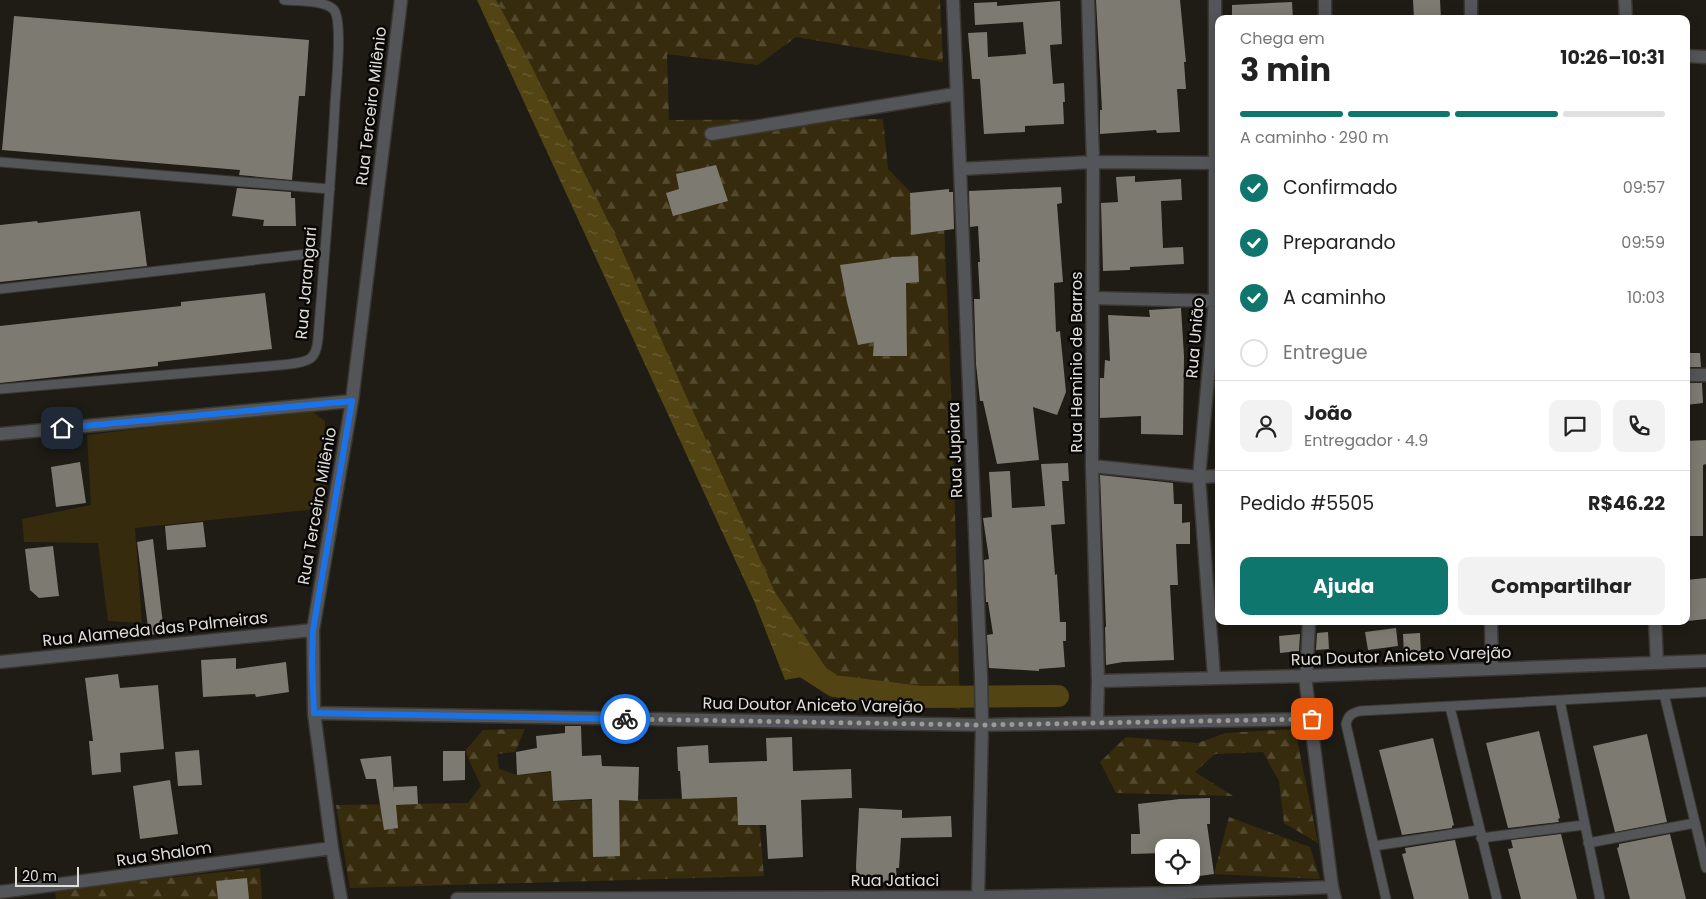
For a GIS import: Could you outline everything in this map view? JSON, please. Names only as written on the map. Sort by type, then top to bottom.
[{"type":"street","name":"Rua Terceiro Milênio","points":[[341,899],[332,848],[314,713],[313,630],[352,401],[401,0]]},
{"type":"street","name":"Rua Jupiara","points":[[952,0],[981,677],[980,707],[982,725],[978,898]]},
{"type":"street","name":"Rua Heminio de Barros","points":[[1088,0],[1093,162],[1092,466],[1097,718]]},
{"type":"street","name":"Rua União","points":[[1215,0],[1215,15]]},
{"type":"street","points":[[1325,0],[1325,15]]},
{"type":"street","points":[[1471,0],[1471,15]]},
{"type":"street","points":[[1625,0],[1626,15]]},
{"type":"street","points":[[1690,56],[1706,56]]},
{"type":"street","points":[[711,134],[955,94]]},
{"type":"street","points":[[960,169],[1093,162],[1215,163]]},
{"type":"street","points":[[1092,298],[1215,301]]},
{"type":"street","name":"Rua União","points":[[1214,677],[1199,477],[1215,321]]},
{"type":"street","points":[[1690,375],[1706,375]]},
{"type":"street","points":[[0,434],[352,401]]},
{"type":"street","points":[[1092,466],[1199,477],[1215,476]]},
{"type":"street","points":[[1309,625],[1306,680],[1334,893]]},
{"type":"street","points":[[1491,625],[1492,669]]},
{"type":"street","points":[[1655,625],[1657,663]]},
{"type":"street","name":"Rua Alameda das Palmeiras","points":[[0,662],[313,630]]},
{"type":"street","name":"Rua Doutor Aniceto Varejão","points":[[1097,686],[1214,677],[1306,680],[1492,669],[1706,661]]},
{"type":"street","name":"Rua Doutor Aniceto Varejão","points":[[314,713],[982,725],[1097,718],[1310,714]]},
{"type":"street","name":"Rua Shalom","points":[[0,892],[332,848]]},
{"type":"street","name":"Rua Jatiaci","points":[[457,899],[978,898],[1334,893]]},
{"type":"lane","name":"Rua Jarangari","points":[[0,389],[270,366],[303,362],[311,359],[316,350],[318,339],[330,189],[338,54],[337,22],[335,12],[329,5],[316,2],[284,0]]},
{"type":"lane","points":[[0,162],[330,189]]},
{"type":"lane","points":[[0,289],[325,252]]},
{"type":"lane","points":[[1386,899],[1346,724],[1347,718],[1352,714],[1360,711],[1706,692]]},
{"type":"lane","points":[[1664,694],[1695,823],[1703,845],[1706,868]]},
{"type":"lane","points":[[1560,701],[1600,899]]},
{"type":"lane","points":[[1450,706],[1497,899]]},
{"type":"lane","points":[[1588,842],[1695,823]]},
{"type":"lane","points":[[1374,846],[1584,825]]},
{"type":"green space","points":[[496,0],[940,0],[943,62],[796,37],[758,65],[667,54],[669,120],[883,119],[888,169],[944,226],[953,438],[960,710],[829,672],[775,592],[524,51]]},
{"type":"green space","points":[[309,409],[325,421],[326,508],[135,528],[142,623],[108,621],[98,543],[24,542],[22,519],[91,505],[87,435]]},
{"type":"green space","points":[[525,729],[515,752],[497,754],[499,769],[517,775],[551,772],[553,801],[757,797],[764,876],[350,888],[336,805],[468,803],[481,786],[465,751],[483,730]]},
{"type":"green space","points":[[1295,729],[1318,843],[1284,823],[1279,781],[1263,752],[1215,754],[1195,772],[1233,796],[1116,793],[1100,762],[1126,737],[1198,743],[1225,733]]},
{"type":"green space","points":[[1229,817],[1310,847],[1320,879],[1214,874]]},
{"type":"green space","points":[[260,868],[262,899],[56,899],[55,890]]},
{"type":"water","points":[[477,0],[496,0],[524,51],[617,239],[775,592],[829,672],[785,680],[754,601]]},
{"type":"building","points":[[1096,0],[1180,0],[1186,62],[1184,62],[1186,89],[1177,89],[1180,132],[1157,133],[1156,130],[1100,134],[1100,110],[1102,110]]},
{"type":"building","points":[[1413,0],[1440,0],[1441,15],[1414,15]]},
{"type":"building","points":[[1060,1],[1062,44],[1050,45],[1053,84],[1064,83],[1064,124],[1025,126],[1025,132],[984,134],[980,79],[972,79],[968,33],[987,32],[988,57],[1026,54],[1023,22],[975,25],[974,3],[997,2],[997,6]]},
{"type":"building","points":[[1292,2],[1293,15],[1232,15],[1232,5]]},
{"type":"building","points":[[14,16],[309,40],[305,96],[299,96],[292,180],[239,175],[240,170],[2,150]]},
{"type":"building","points":[[716,165],[728,201],[673,216],[666,193],[679,189],[676,174]]},
{"type":"building","points":[[1135,176],[1135,182],[1181,179],[1182,200],[1161,201],[1163,248],[1183,247],[1184,264],[1130,267],[1130,270],[1103,271],[1101,203],[1118,202],[1116,177]]},
{"type":"building","points":[[1061,187],[1062,203],[1057,204],[1063,282],[1054,283],[1056,332],[1060,331],[1066,392],[1057,415],[1033,407],[1039,460],[997,464],[983,401],[980,401],[976,364],[974,299],[980,299],[978,262],[980,262],[978,226],[970,227],[969,191]]},
{"type":"building","points":[[237,188],[291,192],[291,198],[295,198],[296,226],[263,226],[264,220],[232,216]]},
{"type":"building","points":[[949,189],[949,192],[953,192],[954,229],[911,235],[910,193]]},
{"type":"building","points":[[140,211],[147,266],[0,282],[0,225],[37,221],[38,223]]},
{"type":"building","points":[[918,256],[919,282],[906,283],[907,356],[873,356],[874,342],[858,345],[840,265],[891,257]]},
{"type":"building","points":[[265,293],[272,349],[158,362],[158,366],[0,383],[0,326],[181,306],[181,302]]},
{"type":"building","points":[[1181,308],[1184,356],[1183,435],[1141,434],[1141,416],[1100,418],[1100,378],[1104,378],[1105,360],[1110,361],[1108,315],[1150,317],[1149,310]]},
{"type":"building","points":[[1690,353],[1700,353],[1701,367],[1690,367]]},
{"type":"building","points":[[1690,383],[1702,383],[1703,403],[1690,405]]},
{"type":"building","points":[[1706,440],[1706,464],[1703,465],[1703,536],[1690,536],[1690,441]]},
{"type":"building","points":[[80,462],[86,503],[56,507],[51,467]]},
{"type":"building","points":[[1068,463],[1069,481],[1062,481],[1065,524],[1051,525],[1060,622],[1066,622],[1066,641],[1063,641],[1065,667],[1039,669],[1039,671],[989,668],[987,635],[993,634],[988,602],[986,602],[984,560],[989,559],[983,518],[992,517],[989,472],[1010,471],[1012,508],[1045,506],[1041,464]]},
{"type":"building","points":[[1100,475],[1173,483],[1174,504],[1182,504],[1182,523],[1190,522],[1190,544],[1176,544],[1178,585],[1170,585],[1174,660],[1123,662],[1106,665]]},
{"type":"building","points":[[203,522],[206,547],[167,550],[165,526]]},
{"type":"building","points":[[153,539],[164,633],[149,635],[137,542]]},
{"type":"building","points":[[53,546],[59,596],[39,598],[30,590],[25,549]]},
{"type":"building","points":[[1706,578],[1706,619],[1690,621],[1690,580]]},
{"type":"building","points":[[1396,628],[1398,646],[1368,650],[1365,632]]},
{"type":"building","points":[[1328,632],[1329,649],[1316,650],[1317,633]]},
{"type":"building","points":[[1420,633],[1421,654],[1404,655],[1403,634]]},
{"type":"building","points":[[1300,634],[1299,651],[1280,653],[1279,636]]},
{"type":"building","points":[[236,658],[236,669],[286,662],[289,692],[256,697],[255,694],[203,697],[201,660]]},
{"type":"building","points":[[118,674],[120,688],[158,685],[164,749],[120,753],[121,772],[92,775],[89,741],[93,741],[85,678]]},
{"type":"building","points":[[565,726],[581,726],[582,756],[601,755],[602,766],[639,767],[638,801],[619,800],[620,856],[593,857],[592,799],[553,801],[551,771],[517,775],[516,752],[537,748],[536,736],[565,733]]},
{"type":"building","points":[[1539,731],[1560,818],[1558,819],[1559,822],[1508,828],[1486,743]]},
{"type":"building","points":[[1647,734],[1667,822],[1615,832],[1593,746]]},
{"type":"building","points":[[792,737],[793,771],[851,769],[852,798],[801,800],[803,857],[768,859],[766,825],[738,825],[737,797],[682,799],[677,747],[708,745],[709,763],[767,761],[766,738]]},
{"type":"building","points":[[1433,738],[1454,825],[1452,828],[1402,835],[1379,750]]},
{"type":"building","points":[[199,750],[202,785],[178,786],[175,752]]},
{"type":"building","points":[[443,751],[465,751],[465,780],[443,781]]},
{"type":"building","points":[[391,756],[394,793],[394,787],[417,786],[418,804],[396,805],[398,828],[384,830],[376,779],[366,779],[360,759]]},
{"type":"building","points":[[170,780],[178,834],[140,839],[133,786]]},
{"type":"building","points":[[1210,798],[1210,824],[1207,824],[1214,874],[1200,876],[1200,839],[1155,839],[1155,853],[1131,854],[1131,834],[1140,834],[1138,804]]},
{"type":"building","points":[[859,808],[902,810],[902,818],[951,816],[952,837],[901,838],[899,868],[896,868],[897,882],[857,883]]},
{"type":"building","points":[[1561,834],[1577,899],[1521,899],[1508,849],[1513,848],[1511,840]]},
{"type":"building","points":[[1670,834],[1686,899],[1630,899],[1617,848],[1619,844]]},
{"type":"building","points":[[1455,840],[1469,899],[1414,899],[1402,854],[1406,853],[1405,848]]},
{"type":"building","points":[[247,878],[249,899],[218,899],[216,881]]},
{"type":"waterway","points":[[792,657],[795,661],[834,686],[920,697],[1058,696]]},
{"type":"way so far","points":[[625,719],[982,725],[1312,719]]},
{"type":"route","points":[[62,428],[352,401],[313,630],[314,713],[625,719]]}]
